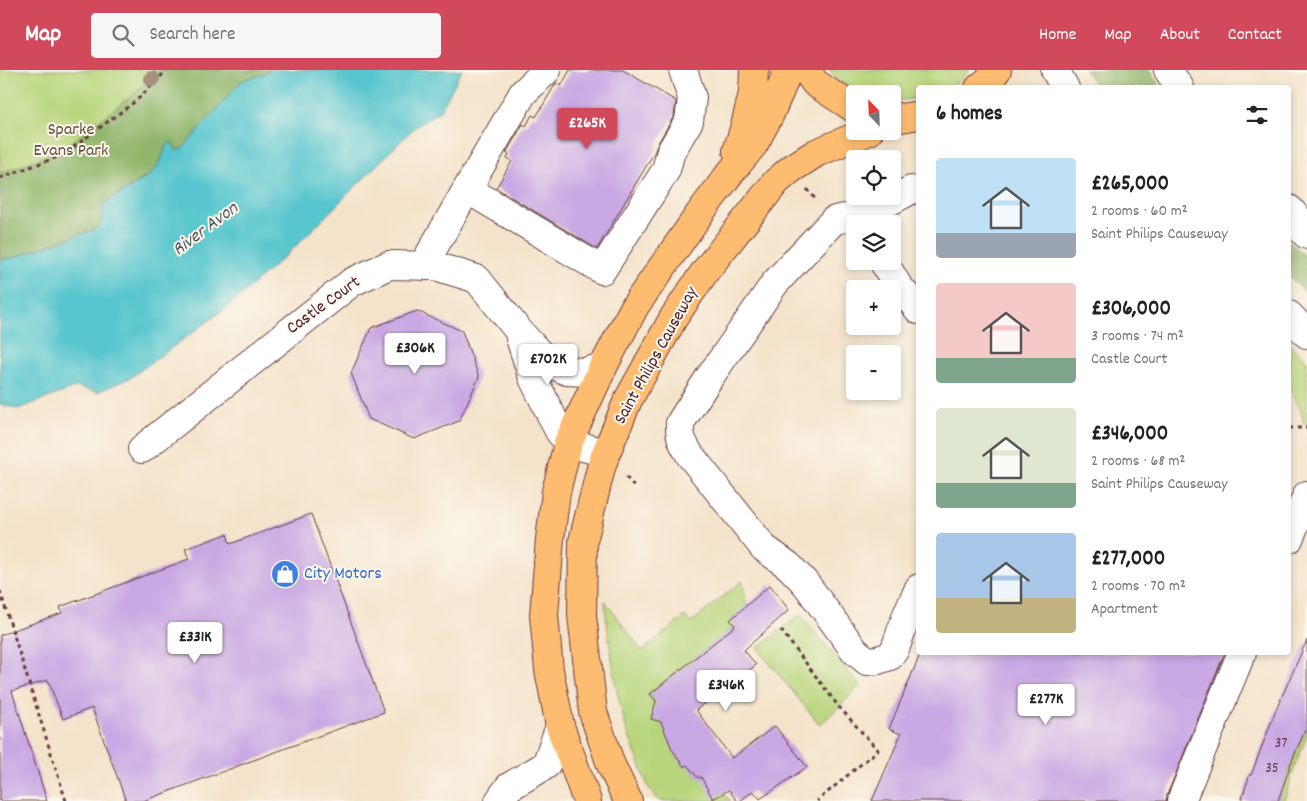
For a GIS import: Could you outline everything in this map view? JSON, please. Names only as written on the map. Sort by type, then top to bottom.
[{"type":"main road","points":[[731,172],[749,110],[754,70]]},
{"type":"main road","points":[[587,801],[560,726],[549,670],[544,615],[556,492],[568,443],[603,367],[635,306],[703,209],[754,144],[769,116],[784,81],[786,70]]},
{"type":"main road","points":[[806,70],[815,83],[846,102]]},
{"type":"main road","points":[[983,85],[996,70]]},
{"type":"main road","name":"Saint Philips Causeway","points":[[628,801],[611,765],[593,712],[582,616],[583,541],[601,468],[628,400],[674,317],[706,270],[776,182],[791,169],[816,153],[847,140]]},
{"type":"street","points":[[424,266],[523,93],[547,70]]},
{"type":"street","points":[[467,189],[602,270],[666,170],[670,151],[689,121],[692,98],[683,70]]},
{"type":"street","points":[[1055,70],[1063,85]]},
{"type":"street","points":[[1168,70],[1178,85]]},
{"type":"street","points":[[864,215],[911,190]]},
{"type":"street","points":[[846,224],[775,283],[745,324],[680,423],[679,432],[690,455],[764,548],[789,566],[806,584],[855,650],[867,660],[878,660],[890,656],[895,649],[916,595]]},
{"type":"street","name":"Castle Court","points":[[142,449],[352,282],[390,265],[435,266],[477,279],[547,362],[567,372],[585,372],[603,367]]},
{"type":"street","points":[[894,270],[909,282],[916,302]]},
{"type":"street","points":[[1291,318],[1307,334]]},
{"type":"street","name":"Castle Court","points":[[518,329],[533,378],[559,431],[568,443]]},
{"type":"street","points":[[568,443],[606,453]]},
{"type":"street","points":[[1291,534],[1307,495]]},
{"type":"street","points":[[1180,801],[1241,655]]},
{"type":"street","points":[[499,801],[509,787],[546,765],[560,726]]},
{"type":"path","points":[[0,178],[63,155],[137,100],[167,70]]},
{"type":"path","points":[[791,169],[846,217]]},
{"type":"path","points":[[1291,428],[1307,428]]},
{"type":"path","points":[[0,591],[66,801]]},
{"type":"path","points":[[781,630],[839,707],[878,750],[817,801]]},
{"type":"green space","name":"Sparke Evans Park","points":[[0,70],[341,70],[0,312]]},
{"type":"green space","name":"Sparke Evans Park","points":[[158,70],[270,70],[241,81],[182,149],[176,151],[166,147],[157,167],[150,174],[103,204],[102,220],[98,228],[18,256],[0,260],[0,173],[60,151],[135,93]]},
{"type":"green space","points":[[829,70],[970,70],[957,83],[952,85],[916,85],[916,98],[901,100],[901,85],[846,85]]},
{"type":"green space","points":[[1085,70],[1149,70],[1159,85],[1095,85]]},
{"type":"green space","points":[[1291,242],[1307,259],[1307,294],[1291,278]]},
{"type":"green space","points":[[1291,346],[1307,361],[1307,425],[1303,422],[1291,393]]},
{"type":"green space","points":[[742,581],[747,606],[730,620],[735,626],[650,694],[681,745],[673,750],[684,767],[692,761],[731,801],[659,801],[648,786],[626,728],[616,687],[605,601],[642,651],[685,616],[691,623]]},
{"type":"green space","points":[[800,615],[860,686],[820,725],[757,648]]},
{"type":"green space","points":[[1307,726],[1307,736],[1295,765],[1284,801],[1278,801],[1291,763]]},
{"type":"water","name":"River Avon","points":[[270,70],[462,70],[440,111],[415,127],[291,251],[225,309],[130,378],[97,392],[77,387],[18,409],[0,404],[0,260],[18,256],[98,228],[102,220],[103,204],[152,173],[169,143],[173,143],[176,151],[182,149],[241,81]]},
{"type":"building","points":[[570,70],[623,70],[676,101],[674,116],[597,249],[496,188],[512,161],[507,158],[509,154],[506,153],[523,124],[526,126],[532,115],[536,117],[556,83],[561,86]]},
{"type":"building","points":[[417,311],[462,331],[479,377],[459,421],[414,439],[369,419],[351,373],[371,328]]},
{"type":"building","points":[[311,514],[384,712],[143,801],[126,801],[92,708],[63,719],[48,680],[12,691],[47,801],[0,801],[0,635],[62,613],[60,607],[189,559],[185,549],[227,534],[230,544]]},
{"type":"building","points":[[770,585],[789,610],[744,650],[756,665],[696,710],[732,758],[775,726],[807,767],[760,799],[753,791],[740,801],[737,801],[729,790],[713,799],[701,777],[698,778],[687,765],[684,767],[672,749],[661,722],[651,719],[656,701],[650,694],[735,626],[730,620]]},
{"type":"building","points":[[1307,640],[1307,726],[1291,763],[1278,801],[1241,801],[1275,712]]},
{"type":"building","points":[[920,655],[1224,655],[1166,801],[872,801],[901,734],[889,729]]},
{"type":"place","name":"City Motors","points":[[285,574]]}]
